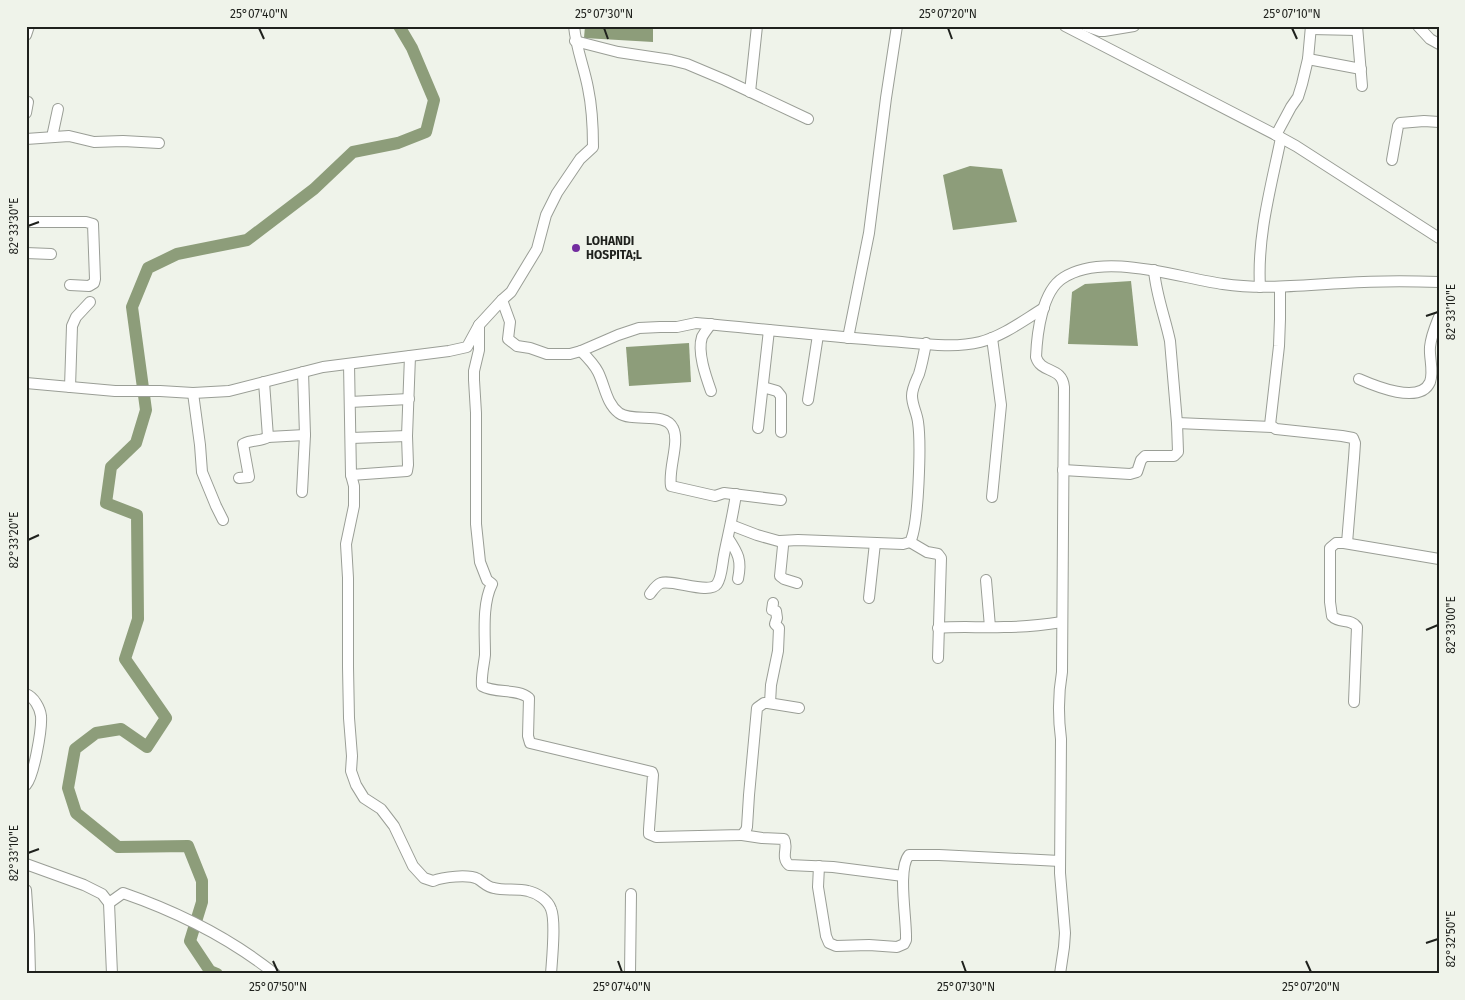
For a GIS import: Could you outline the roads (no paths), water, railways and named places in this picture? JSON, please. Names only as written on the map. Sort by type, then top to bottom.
[{"type":"street","points":[[26,383],[115,391],[193,393],[230,391],[323,368],[464,349],[470,344],[479,325],[511,292],[537,248],[546,215],[558,193],[580,159],[594,147],[588,87],[574,26]]},
{"type":"street","points":[[750,92],[757,26]]},
{"type":"street","points":[[848,338],[869,233],[897,26]]},
{"type":"street","points":[[1065,26],[1279,136],[1439,238]]},
{"type":"street","points":[[1086,26],[1100,31],[1134,26]]},
{"type":"street","points":[[1418,26],[1430,39],[1439,44]]},
{"type":"street","points":[[1260,287],[1263,223],[1279,136],[1291,107],[1298,97],[1306,71],[1311,27],[1357,28],[1362,86]]},
{"type":"street","points":[[576,41],[618,52],[680,62],[717,77],[808,120]]},
{"type":"street","points":[[1308,59],[1361,69]]},
{"type":"street","points":[[52,137],[58,109]]},
{"type":"street","points":[[1392,160],[1400,123],[1439,122]]},
{"type":"street","points":[[26,139],[69,136],[94,142],[159,143]]},
{"type":"street","points":[[26,222],[86,222],[93,224],[94,283],[89,286],[70,285]]},
{"type":"street","points":[[26,253],[51,254]]},
{"type":"street","points":[[1060,974],[1065,933],[1060,862],[1061,739],[1058,718],[1059,689],[1062,672],[1063,381],[1055,372],[1041,366],[1037,362],[1036,357],[1042,317],[1049,293],[1056,283],[1066,276],[1098,267],[1154,270],[1221,284],[1260,287],[1369,282],[1439,282]]},
{"type":"street","points":[[1063,470],[1135,473],[1139,470],[1141,460],[1145,456],[1168,457],[1176,454],[1178,448],[1177,423],[1170,341],[1156,293],[1154,270]]},
{"type":"street","points":[[1272,427],[1269,421],[1279,346],[1280,287]]},
{"type":"street","points":[[502,300],[510,322],[508,339],[517,346],[547,354],[570,354],[581,351],[639,328],[677,327],[696,323],[848,338],[926,344],[964,344],[992,338],[1044,308]]},
{"type":"street","points":[[70,387],[72,326],[76,317],[90,302]]},
{"type":"street","points":[[1359,379],[1393,390],[1408,393],[1421,392],[1430,382],[1431,338],[1439,317]]},
{"type":"street","points":[[711,324],[703,336],[701,350],[706,379],[712,391]]},
{"type":"street","points":[[479,325],[479,350],[474,371],[477,428],[476,524],[480,562],[487,580],[492,584],[486,604],[485,656],[482,667],[482,686],[487,689],[527,696],[530,704],[528,731],[530,743],[652,772],[649,829],[649,834],[652,836],[742,835],[762,838],[784,838],[786,844],[784,857],[786,863],[792,865],[832,866],[903,876]]},
{"type":"street","points":[[758,428],[769,330]]},
{"type":"street","points":[[808,400],[818,335]]},
{"type":"street","points":[[992,338],[1001,405],[992,497]]},
{"type":"street","points":[[731,525],[765,538],[780,541],[904,544],[910,542],[915,523],[919,476],[918,422],[912,398],[926,344]]},
{"type":"street","points":[[581,351],[592,362],[610,401],[621,414],[630,417],[663,420],[673,427],[675,432],[669,479],[670,486],[715,496],[724,493],[781,500]]},
{"type":"street","points":[[351,475],[407,471],[410,356]]},
{"type":"street","points":[[349,364],[351,475],[354,486],[352,520],[346,538],[349,592],[351,770],[356,785],[364,798],[382,809],[400,838],[412,866],[424,878],[433,881],[441,877],[470,876],[494,889],[525,890],[536,893],[543,898],[551,908],[553,916],[552,974]]},
{"type":"street","points":[[302,492],[306,434],[303,372]]},
{"type":"street","points":[[264,382],[268,437]]},
{"type":"street","points":[[763,387],[777,391],[781,396],[781,432]]},
{"type":"street","points":[[193,393],[202,472],[223,520]]},
{"type":"street","points":[[350,402],[409,399]]},
{"type":"street","points":[[1177,423],[1272,427],[1354,438],[1347,543]]},
{"type":"street","points":[[239,478],[249,476],[243,444],[250,440],[263,440],[268,437],[306,434]]},
{"type":"street","points":[[351,438],[407,436]]},
{"type":"street","points":[[650,594],[656,586],[667,582],[702,588],[711,588],[718,583],[736,494]]},
{"type":"street","points":[[728,538],[735,548],[740,562],[738,579]]},
{"type":"street","points":[[780,541],[783,546],[780,576],[797,583]]},
{"type":"street","points":[[910,542],[927,552],[938,554],[941,558],[938,658]]},
{"type":"street","points":[[869,598],[874,543]]},
{"type":"street","points":[[1354,702],[1357,627],[1353,622],[1334,618],[1330,612],[1330,548],[1336,543],[1347,543],[1439,559]]},
{"type":"street","points":[[986,580],[990,627]]},
{"type":"street","points":[[770,704],[780,628],[775,624],[777,615],[776,611],[772,610],[772,603]]},
{"type":"street","points":[[938,628],[1039,625],[1062,622]]},
{"type":"street","points":[[26,694],[33,698],[41,716],[32,774],[30,781],[26,785]]},
{"type":"street","points":[[742,835],[747,827],[757,708],[764,703],[799,708]]},
{"type":"street","points":[[819,866],[818,887],[826,936],[829,943],[836,946],[896,947],[904,944],[906,935],[903,876],[909,855],[1060,862]]},
{"type":"street","points":[[26,864],[84,885],[102,894],[109,903],[112,974]]},
{"type":"street","points":[[26,890],[30,974]]},
{"type":"street","points":[[109,903],[123,894],[146,901],[238,946],[275,974]]},
{"type":"street","points":[[630,974],[631,894]]},
{"type":"waterway","points":[[217,974],[210,971],[190,941],[202,902],[202,881],[188,846],[118,847],[76,813],[68,788],[75,749],[96,733],[121,729],[147,747],[166,718],[125,659],[138,619],[137,515],[106,503],[111,467],[136,443],[146,410],[132,307],[148,268],[177,254],[247,240],[314,189],[353,152],[398,143],[426,132],[434,100],[412,48],[399,26]]},
{"type":"place","name":"LOHANDI HOSPITA;L","points":[[576,248]]}]
